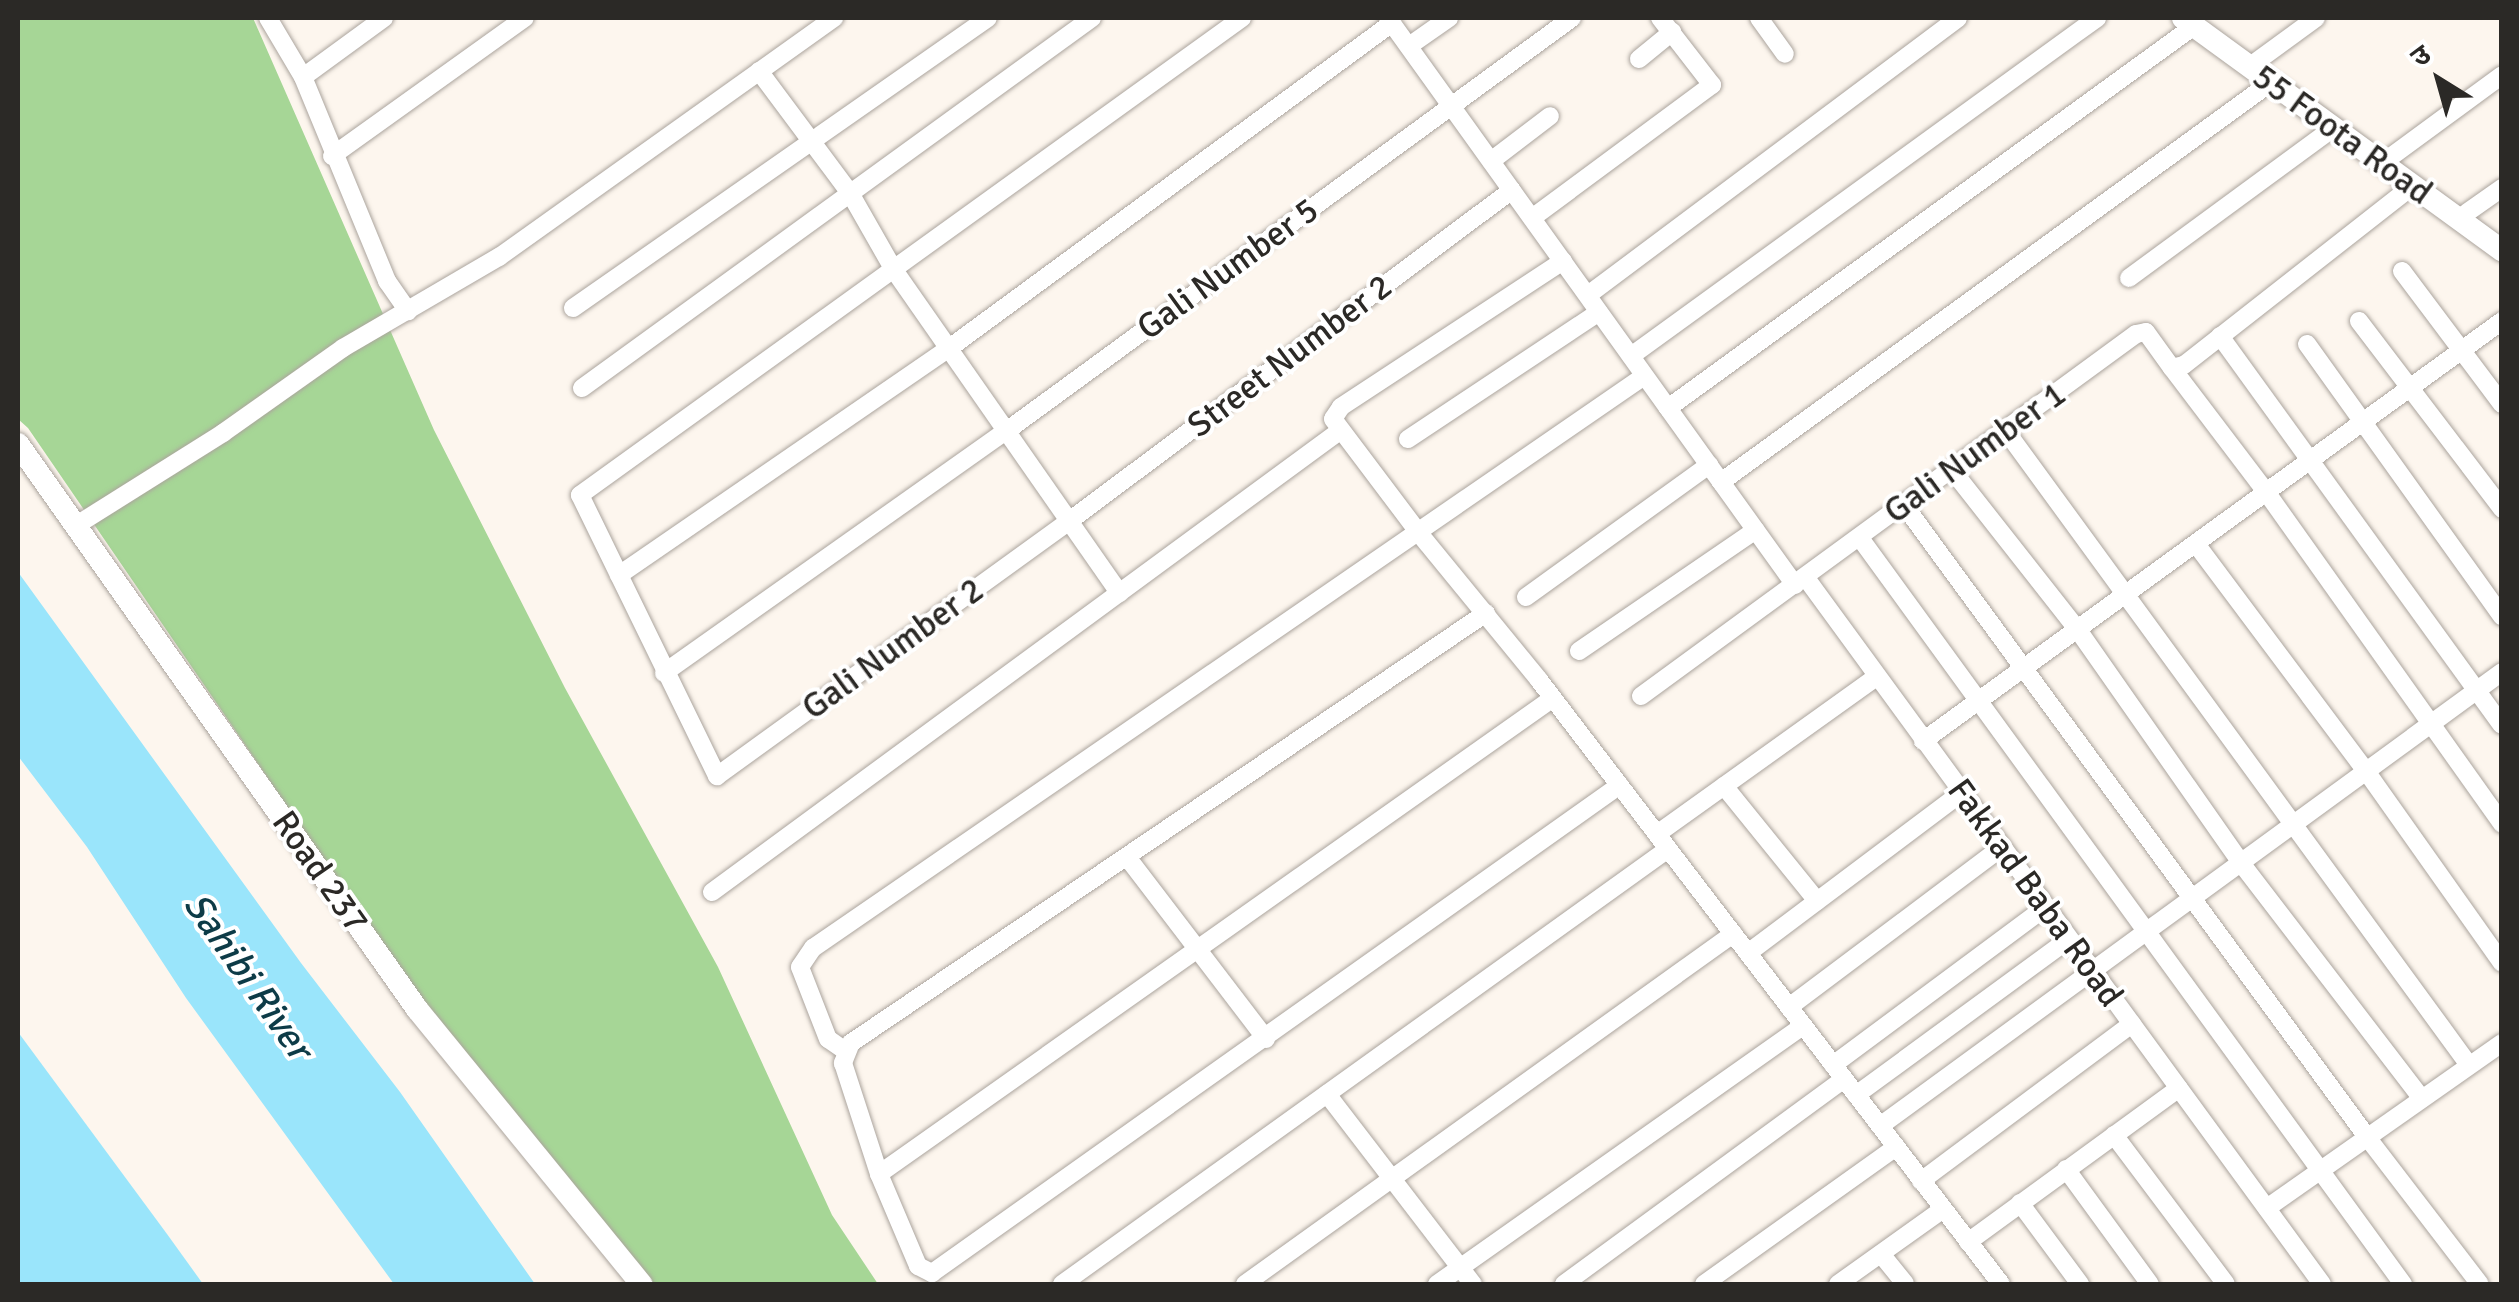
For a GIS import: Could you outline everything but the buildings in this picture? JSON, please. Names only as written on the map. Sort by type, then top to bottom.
[{"type":"street","points":[[268,18],[304,77],[332,156],[386,281],[408,311]]},
{"type":"street","points":[[304,77],[384,18]]},
{"type":"street","points":[[332,156],[525,18]]},
{"type":"street","points":[[76,526],[222,433],[343,348],[499,257],[834,18]]},
{"type":"street","points":[[572,308],[988,18]]},
{"type":"street","points":[[582,388],[1092,18]]},
{"type":"street","points":[[664,673],[580,495],[1242,18]]},
{"type":"street","points":[[1408,46],[1449,18]]},
{"type":"street","name":"Gali Number 5","points":[[664,673],[1004,432],[1572,18]]},
{"type":"street","points":[[1759,18],[1785,54]]},
{"type":"street","points":[[1588,296],[1958,18]]},
{"type":"street","points":[[1631,356],[2097,18]]},
{"type":"street","points":[[2249,67],[2316,18]]},
{"type":"street","points":[[620,576],[948,349],[1390,20]]},
{"type":"street","name":"Fakkad Baba Road","points":[[1390,20],[1756,530],[1876,677],[2322,1284]]},
{"type":"street","points":[[1668,408],[2188,22]]},
{"type":"street","name":"55 Foota Road","points":[[2188,22],[2502,250]]},
{"type":"street","points":[[1532,218],[1712,85],[1666,25],[1639,59]]},
{"type":"street","points":[[759,72],[850,193],[894,270],[1119,593]]},
{"type":"street","points":[[2381,164],[2502,75]]},
{"type":"street","points":[[1721,482],[2270,83]]},
{"type":"street","points":[[1490,160],[1550,116]]},
{"type":"street","points":[[2129,278],[2332,129]]},
{"type":"street","points":[[2412,186],[2184,364],[2172,368],[2267,492],[2502,824]]},
{"type":"street","points":[[2458,219],[2502,188]]},
{"type":"street","name":"Street Number 2","points":[[1068,522],[1512,190]]},
{"type":"street","points":[[1563,261],[1340,407],[1333,419],[1418,532],[1553,698],[2001,1284]]},
{"type":"street","points":[[2402,271],[2502,404]]},
{"type":"street","points":[[1408,439],[1599,312]]},
{"type":"street","points":[[2359,321],[2502,509]]},
{"type":"street","points":[[1923,741],[2502,321]]},
{"type":"street","name":"Gali Number 1","points":[[1640,696],[2136,334],[2146,332],[2172,368]]},
{"type":"street","points":[[2220,336],[2502,726]]},
{"type":"street","points":[[2306,344],[2502,616]]},
{"type":"street","points":[[844,1050],[828,1039],[800,967],[814,948],[1643,376]]},
{"type":"street","points":[[712,892],[1341,430]]},
{"type":"street","points":[[2006,431],[2296,822],[2470,1066]]},
{"type":"street","name":"Road 237","points":[[18,444],[417,1009],[641,1284]]},
{"type":"street","points":[[1526,597],[1709,466]]},
{"type":"street","points":[[1952,470],[2078,630],[2240,863],[2422,1098]]},
{"type":"street","points":[[1904,505],[2366,1137],[2480,1284]]},
{"type":"street","name":"Gali Number 2","points":[[664,673],[717,776],[1068,522]]},
{"type":"street","points":[[1578,651],[1756,530]]},
{"type":"street","points":[[1860,538],[2403,1284]]},
{"type":"street","points":[[2196,544],[2366,771],[2502,963]]},
{"type":"street","points":[[844,1050],[1486,612]]},
{"type":"street","points":[[1880,1126],[2502,672]]},
{"type":"street","points":[[1062,1284],[1326,1094],[1662,841],[1724,786],[1876,677]]},
{"type":"street","points":[[879,1174],[1553,698]]},
{"type":"street","points":[[844,1050],[843,1062],[879,1174],[918,1266],[932,1273],[1266,1040],[1620,785]]},
{"type":"street","points":[[1724,786],[1817,901]]},
{"type":"street","points":[[1748,952],[1961,793]]},
{"type":"street","points":[[1789,1007],[2002,848]]},
{"type":"street","points":[[1127,857],[1201,949],[1266,1040]]},
{"type":"street","points":[[1564,1284],[2046,908]]},
{"type":"street","points":[[1245,1284],[1733,934]]},
{"type":"street","points":[[1856,1095],[2068,938]]},
{"type":"street","points":[[1921,1181],[2132,1024]]},
{"type":"street","points":[[1437,1284],[1803,1026]]},
{"type":"street","points":[[2267,1208],[2502,1043]]},
{"type":"street","points":[[1968,1242],[2178,1088]]},
{"type":"street","points":[[1326,1094],[1473,1284]]},
{"type":"street","points":[[2114,1134],[2226,1284]]},
{"type":"street","points":[[1704,1284],[1896,1147]]},
{"type":"street","points":[[2066,1170],[2150,1284]]},
{"type":"street","points":[[2020,1203],[2080,1284]]},
{"type":"street","points":[[1838,1284],[1943,1209]]},
{"type":"street","points":[[1880,1254],[1905,1284]]},
{"type":"green space","points":[[18,18],[253,18],[434,430],[565,688],[718,967],[832,1215],[878,1284],[648,1284],[437,1025],[28,428],[18,419]]},
{"type":"water","name":"Sahibi River","points":[[18,572],[301,963],[400,1092],[535,1284],[394,1284],[186,998],[87,847],[18,756]]},
{"type":"water","points":[[18,1032],[167,1234],[203,1284],[18,1284]]}]
